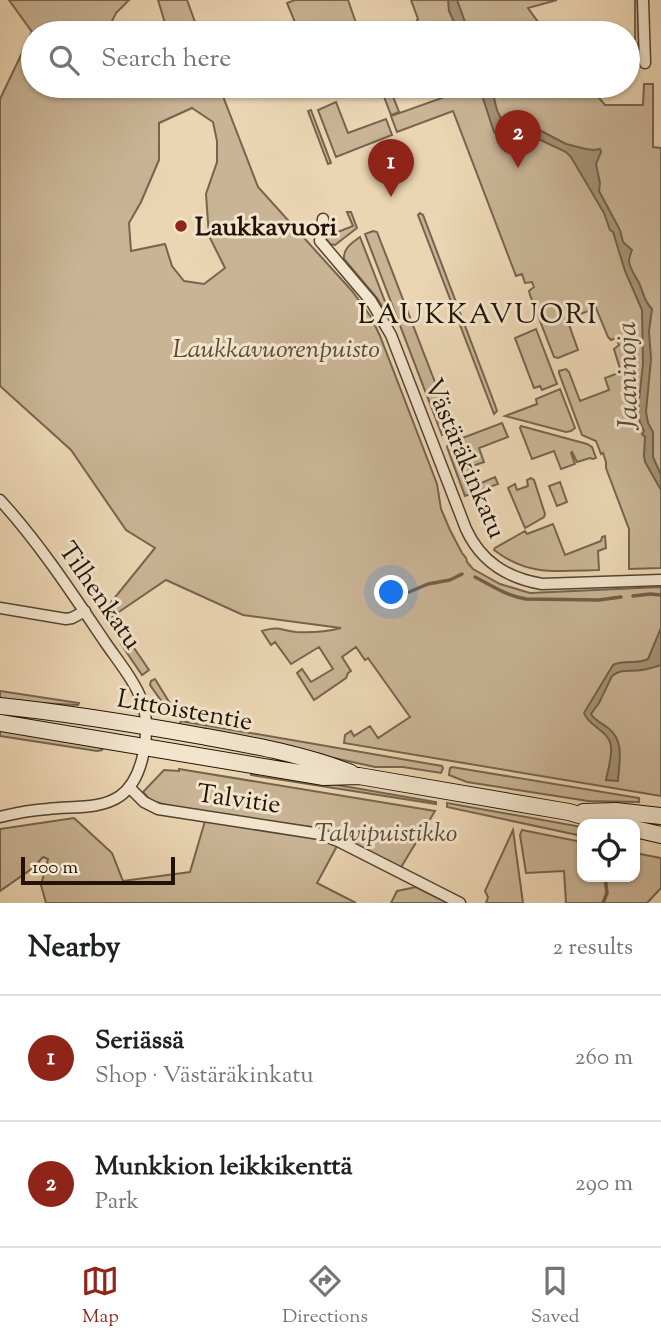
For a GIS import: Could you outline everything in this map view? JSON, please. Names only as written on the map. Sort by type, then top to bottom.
[{"type":"main road","name":"Littoistentie","points":[[0,706],[146,726],[246,744],[326,763],[359,776]]},
{"type":"main road","name":"Littoistentie","points":[[0,723],[324,777],[359,776],[569,812],[592,819]]},
{"type":"main road","name":"Littoistentie","points":[[569,812],[616,811],[661,816]]},
{"type":"main road","points":[[640,831],[661,835]]},
{"type":"street","points":[[643,0],[645,63]]},
{"type":"street","name":"Västäräkinkatu","points":[[323,219],[320,241],[382,318],[407,375],[470,539],[486,560],[512,576],[542,584],[661,580]]},
{"type":"street","name":"Tilhenkatu","points":[[0,500],[27,530],[127,673],[139,694],[144,710],[144,746]]},
{"type":"street","points":[[0,608],[66,619],[85,611]]},
{"type":"street","points":[[0,817],[30,811],[103,804],[118,797],[129,787],[137,774],[144,746]]},
{"type":"street","name":"Talvitie","points":[[129,787],[144,802],[158,809],[320,834],[460,903]]},
{"type":"green space","points":[[9,0],[129,0],[112,21],[24,21]]},
{"type":"green space","points":[[158,0],[187,0],[195,21],[164,21]]},
{"type":"green space","points":[[295,0],[348,0],[355,21],[294,21],[287,3]]},
{"type":"green space","points":[[411,0],[557,0],[528,8],[537,21],[418,19]]},
{"type":"green space","points":[[635,0],[638,0],[639,21],[635,21]]},
{"type":"green space","name":"Laukkavuorenpuisto","points":[[21,55],[21,98],[224,98],[258,187],[352,291],[371,317],[437,484],[441,509],[462,553],[473,569],[500,584],[530,593],[661,587],[661,796],[344,743],[345,735],[351,731],[354,736],[370,726],[378,738],[410,717],[368,658],[365,660],[356,647],[342,657],[351,671],[346,678],[314,700],[297,673],[302,669],[311,682],[333,669],[319,647],[291,664],[275,642],[271,645],[262,631],[276,629],[307,632],[341,628],[243,615],[166,580],[110,618],[104,611],[155,548],[126,530],[71,450],[0,386],[0,99]],"holes":[[[192,108],[213,122],[217,162],[206,194],[209,236],[225,268],[204,284],[184,281],[172,266],[165,244],[131,251],[129,223],[159,160],[159,123]]]},
{"type":"green space","points":[[644,84],[653,84],[653,147],[661,148],[661,568],[629,569],[629,529],[603,453],[601,454],[596,441],[582,435],[559,373],[566,369],[569,372],[580,401],[609,390],[605,378],[621,372],[614,349],[619,345],[616,338],[611,340],[608,337],[596,308],[567,319],[578,350],[554,357],[530,295],[529,291],[534,287],[532,282],[525,283],[522,274],[516,276],[453,111],[397,132],[391,116],[442,98],[599,98],[605,105],[643,105]]},
{"type":"green space","points":[[384,98],[394,98],[399,112],[391,115]]},
{"type":"green space","points":[[336,102],[348,133],[386,119],[392,135],[336,157],[318,110]]},
{"type":"green space","points":[[311,110],[331,163],[328,164],[308,111]]},
{"type":"green space","points":[[347,212],[351,212],[357,228],[335,245],[330,244],[325,237],[353,226]]},
{"type":"green space","points":[[420,213],[495,405],[497,411],[494,414],[418,215]]},
{"type":"green space","points":[[377,232],[453,429],[442,435],[365,234]]},
{"type":"green space","points":[[360,237],[391,317],[389,318],[377,298],[344,259],[347,249]]},
{"type":"green space","points":[[536,329],[557,384],[542,390],[540,386],[534,388],[515,338]]},
{"type":"green space","points":[[560,389],[575,428],[571,431],[505,416],[537,404],[536,399]]},
{"type":"green space","points":[[502,423],[508,437],[479,448],[484,462],[472,466],[479,484],[495,477],[498,484],[465,496],[447,447],[449,443]]},
{"type":"green space","points":[[521,426],[587,444],[592,447],[596,458],[577,462],[572,452],[575,464],[561,469],[554,451],[532,459]]},
{"type":"green space","points":[[531,478],[545,514],[525,528],[508,488],[515,484],[517,490],[528,486],[527,480]]},
{"type":"green space","points":[[560,482],[567,502],[557,506],[549,486]]},
{"type":"green space","points":[[553,524],[565,555],[601,541],[605,536],[606,548],[598,551],[599,570],[557,571],[532,568],[519,565],[494,550],[525,531],[527,534]]},
{"type":"green space","points":[[128,639],[149,670],[142,675],[121,644]]},
{"type":"green space","points":[[155,679],[171,707],[165,706],[150,685]]},
{"type":"green space","points":[[0,691],[79,703],[0,701]]},
{"type":"green space","points":[[181,721],[443,768],[441,773],[403,767],[375,767],[179,725]]},
{"type":"green space","points":[[0,730],[104,746],[97,751],[0,736]]},
{"type":"green space","points":[[452,767],[639,798],[639,802],[588,801],[467,782],[449,775]]},
{"type":"green space","name":"Talvipuistikko","points":[[179,769],[435,811],[400,869],[311,827],[187,810],[151,801],[143,792],[164,770]]},
{"type":"green space","points":[[274,774],[436,804],[251,775]]},
{"type":"green space","points":[[447,803],[577,826],[577,835],[447,807]]},
{"type":"green space","points":[[74,818],[112,853],[123,881],[190,872],[205,821],[311,837],[337,846],[317,883],[356,903],[46,903],[41,885],[48,859],[43,857],[33,868],[0,891],[0,829]]},
{"type":"green space","points":[[513,830],[523,903],[486,903],[488,897],[485,891]]},
{"type":"green space","points":[[522,830],[577,841],[577,882],[640,882],[640,854],[661,858],[661,888],[647,903],[566,903],[564,871],[526,873],[520,835]]},
{"type":"green space","points":[[416,887],[447,903],[391,903],[397,891]]},
{"type":"shaded area","points":[[448,0],[457,0],[465,21],[454,21]]},
{"type":"shaded area","points":[[483,98],[494,98],[498,114],[504,122],[528,124],[566,144],[600,149],[596,164],[599,191],[620,230],[623,242],[632,250],[629,261],[631,267],[652,309],[646,412],[653,432],[653,457],[661,475],[661,490],[645,462],[645,437],[642,434],[644,431],[638,409],[643,364],[642,310],[625,271],[613,232],[566,152],[528,134],[498,136],[494,132]]},
{"type":"shaded area","points":[[661,628],[661,665],[623,671],[612,676],[591,714],[613,733],[619,745],[618,781],[606,780],[611,755],[610,742],[584,713],[613,665],[648,659]]},
{"type":"waterway","points":[[409,592],[462,574]]},
{"type":"waterway","points":[[475,577],[506,593],[526,599],[599,600],[621,597]]},
{"type":"waterway","points":[[633,596],[661,595]]},
{"type":"waterway","name":"Jaaninoja","points":[[603,903],[607,893],[606,882]]},
{"type":"place","name":"Munkkion leikkikenttä","points":[[518,168]]},
{"type":"place","name":"Seriässä","points":[[391,197]]},
{"type":"place","name":"Laukkavuori","points":[[181,226]]},
{"type":"district","name":"LAUKKAVUORI","points":[[478,313]]}]
